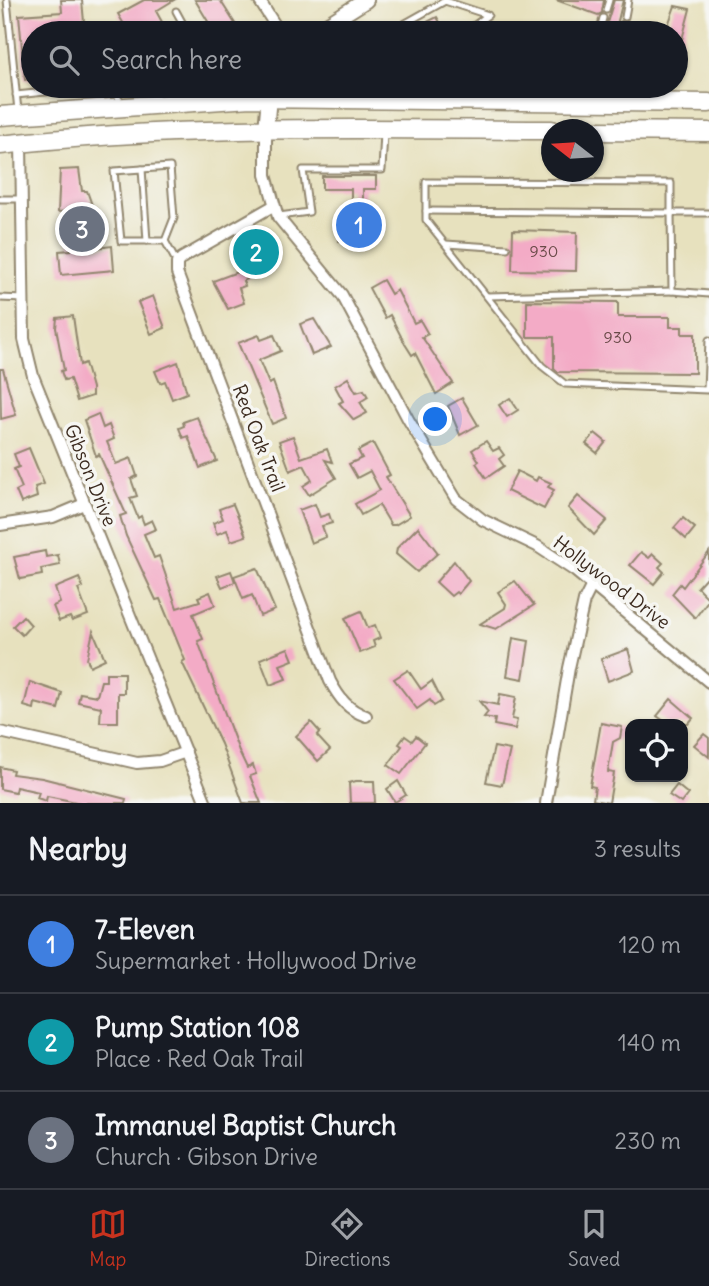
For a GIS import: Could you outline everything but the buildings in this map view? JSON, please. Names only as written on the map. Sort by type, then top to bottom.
[{"type":"main road","points":[[0,116],[170,98]]},
{"type":"main road","points":[[389,98],[709,103]]},
{"type":"main road","points":[[0,145],[109,135],[267,130],[541,130]]},
{"type":"main road","points":[[604,131],[709,132]]},
{"type":"street","points":[[259,0],[272,21]]},
{"type":"street","points":[[342,21],[366,0]]},
{"type":"street","points":[[267,130],[269,98]]},
{"type":"street","name":"Hollywood Drive","points":[[267,130],[267,175],[276,211],[342,295],[408,419],[456,499],[483,520],[537,546],[592,585],[709,682]]},
{"type":"street","name":"Gibson Drive","points":[[21,143],[24,339],[33,376],[206,803]]},
{"type":"street","points":[[177,263],[276,211]]},
{"type":"street","name":"Red Oak Trail","points":[[177,263],[177,273],[330,681],[345,703],[355,712],[366,716]]},
{"type":"street","points":[[0,525],[39,521],[84,504]]},
{"type":"street","points":[[546,803],[569,668],[584,601],[592,585]]},
{"type":"street","points":[[0,732],[137,762],[160,761],[186,752]]},
{"type":"lane","points":[[7,0],[19,114]]},
{"type":"lane","points":[[606,10],[609,0]]},
{"type":"lane","points":[[625,17],[628,0]]},
{"type":"lane","points":[[407,21],[436,2],[450,1],[488,15],[480,21]]},
{"type":"lane","points":[[176,11],[181,21]]},
{"type":"lane","points":[[16,95],[21,94]]},
{"type":"lane","points":[[88,98],[89,108]]},
{"type":"lane","points":[[118,98],[119,105]]},
{"type":"lane","points":[[276,211],[309,212],[303,170],[382,170],[384,130]]},
{"type":"lane","points":[[165,241],[121,241],[114,171],[170,167],[174,218],[165,241],[177,263]]},
{"type":"lane","points":[[142,169],[147,241]]},
{"type":"lane","points":[[672,291],[671,183],[426,182],[426,220],[542,366],[565,384],[707,390],[709,340]]},
{"type":"lane","points":[[0,199],[22,199]]},
{"type":"lane","points":[[426,211],[709,213]]},
{"type":"lane","points":[[446,244],[507,247]]},
{"type":"lane","points":[[487,296],[672,291],[709,294]]},
{"type":"lane","points":[[0,298],[24,299]]},
{"type":"place","name":"7-Eleven","points":[[359,225]]},
{"type":"place","name":"Immanuel Baptist Church","points":[[82,229]]},
{"type":"place","name":"Pump Station 108","points":[[256,252]]}]
